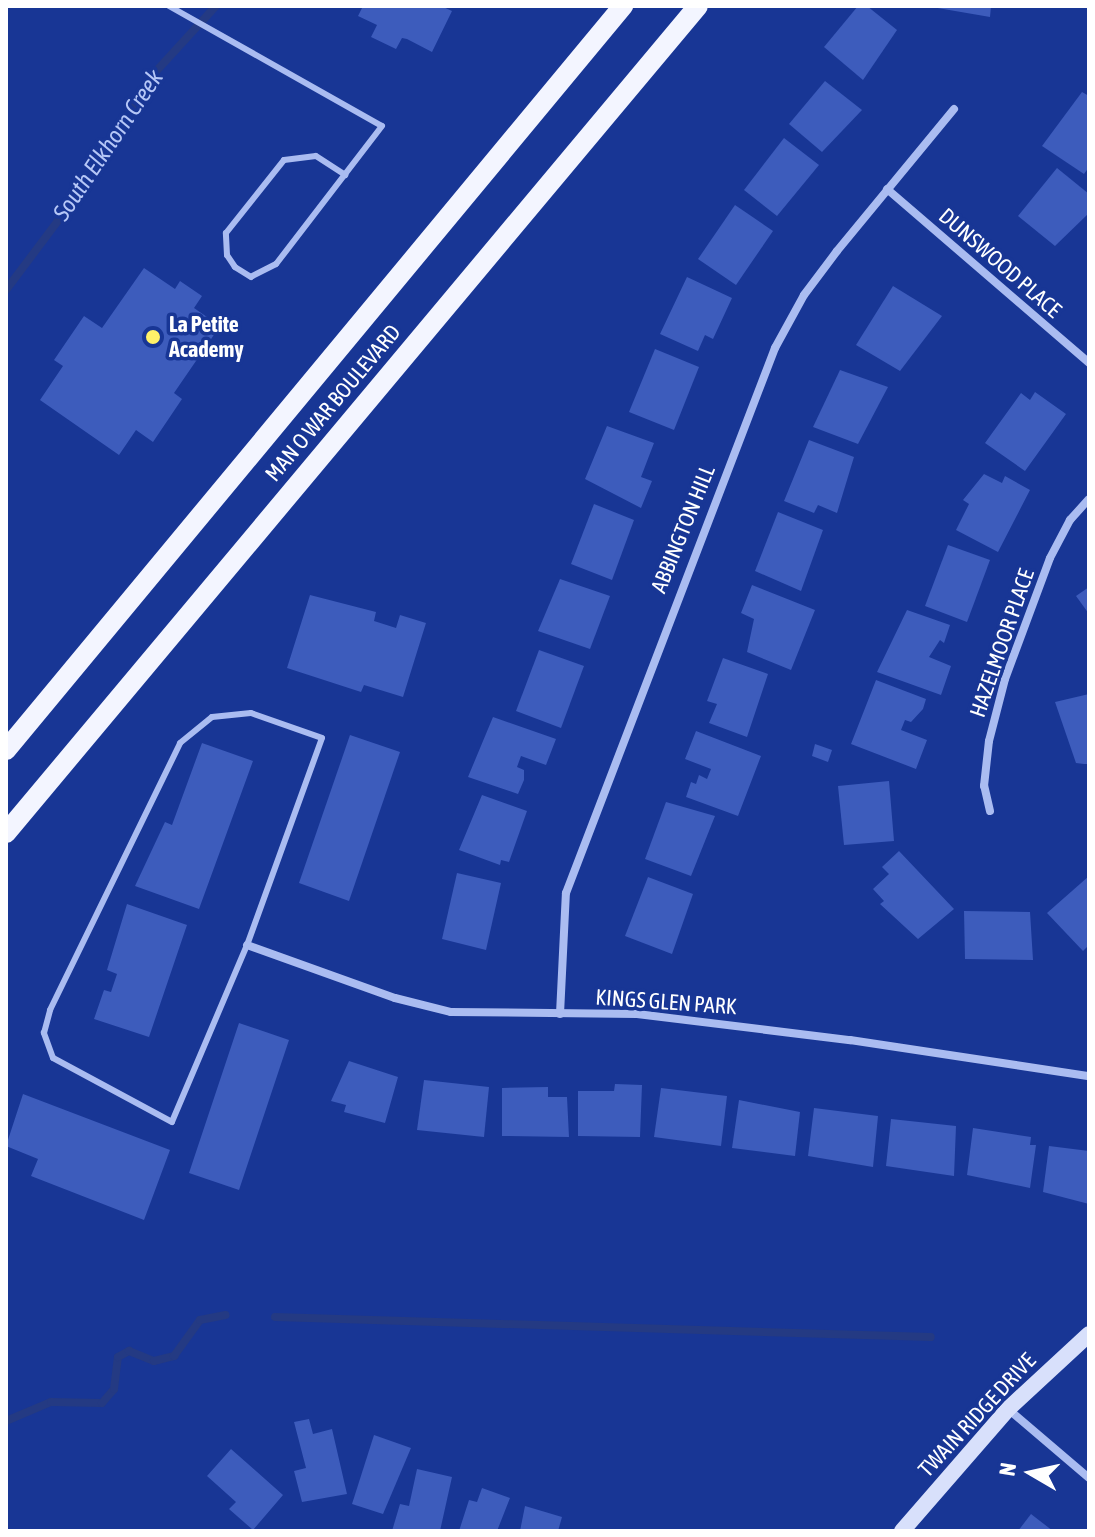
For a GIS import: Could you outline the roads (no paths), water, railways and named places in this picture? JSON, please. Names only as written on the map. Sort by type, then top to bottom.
[{"type":"main road","name":"MAN O WAR BOULEVARD","points":[[6,750],[623,6]]},
{"type":"main road","name":"MAN O WAR BOULEVARD","points":[[6,833],[698,6]]},
{"type":"street","name":"ABBINGTON HILL","points":[[560,1014],[566,893],[683,578],[775,348],[804,295],[954,109]]},
{"type":"street","name":"DUNSWOOD PLACE","points":[[887,189],[1089,363]]},
{"type":"street","name":"HAZELMOOR PLACE","points":[[990,811],[984,786],[989,741],[1005,679],[1050,558],[1070,520],[1089,499]]},
{"type":"street","name":"KINGS GLEN PARK","points":[[247,945],[395,998],[451,1012],[560,1014],[717,1023],[1089,1076]]},
{"type":"street","name":"TWAIN RIDGE DRIVE","points":[[902,1531],[1008,1409],[1089,1334]]},
{"type":"street","points":[[1008,1409],[1089,1478]]},
{"type":"lane","points":[[169,6],[382,126],[345,175],[276,264],[251,277],[235,267],[227,255],[226,233],[284,160],[316,156],[345,175]]},
{"type":"lane","points":[[251,713],[322,738],[247,945],[172,1122],[53,1058],[44,1033],[50,1010],[180,743],[212,717],[251,713]]},
{"type":"waterway","name":"South Elkhorn Creek","points":[[6,290],[84,186],[149,79],[216,6]]},
{"type":"waterway","points":[[6,1421],[51,1402],[102,1403],[114,1389],[118,1357],[129,1351],[154,1361],[174,1356],[200,1320],[226,1315]]},
{"type":"waterway","points":[[275,1317],[931,1337]]},
{"type":"place","name":"La Petite Academy","points":[[153,337]]}]
